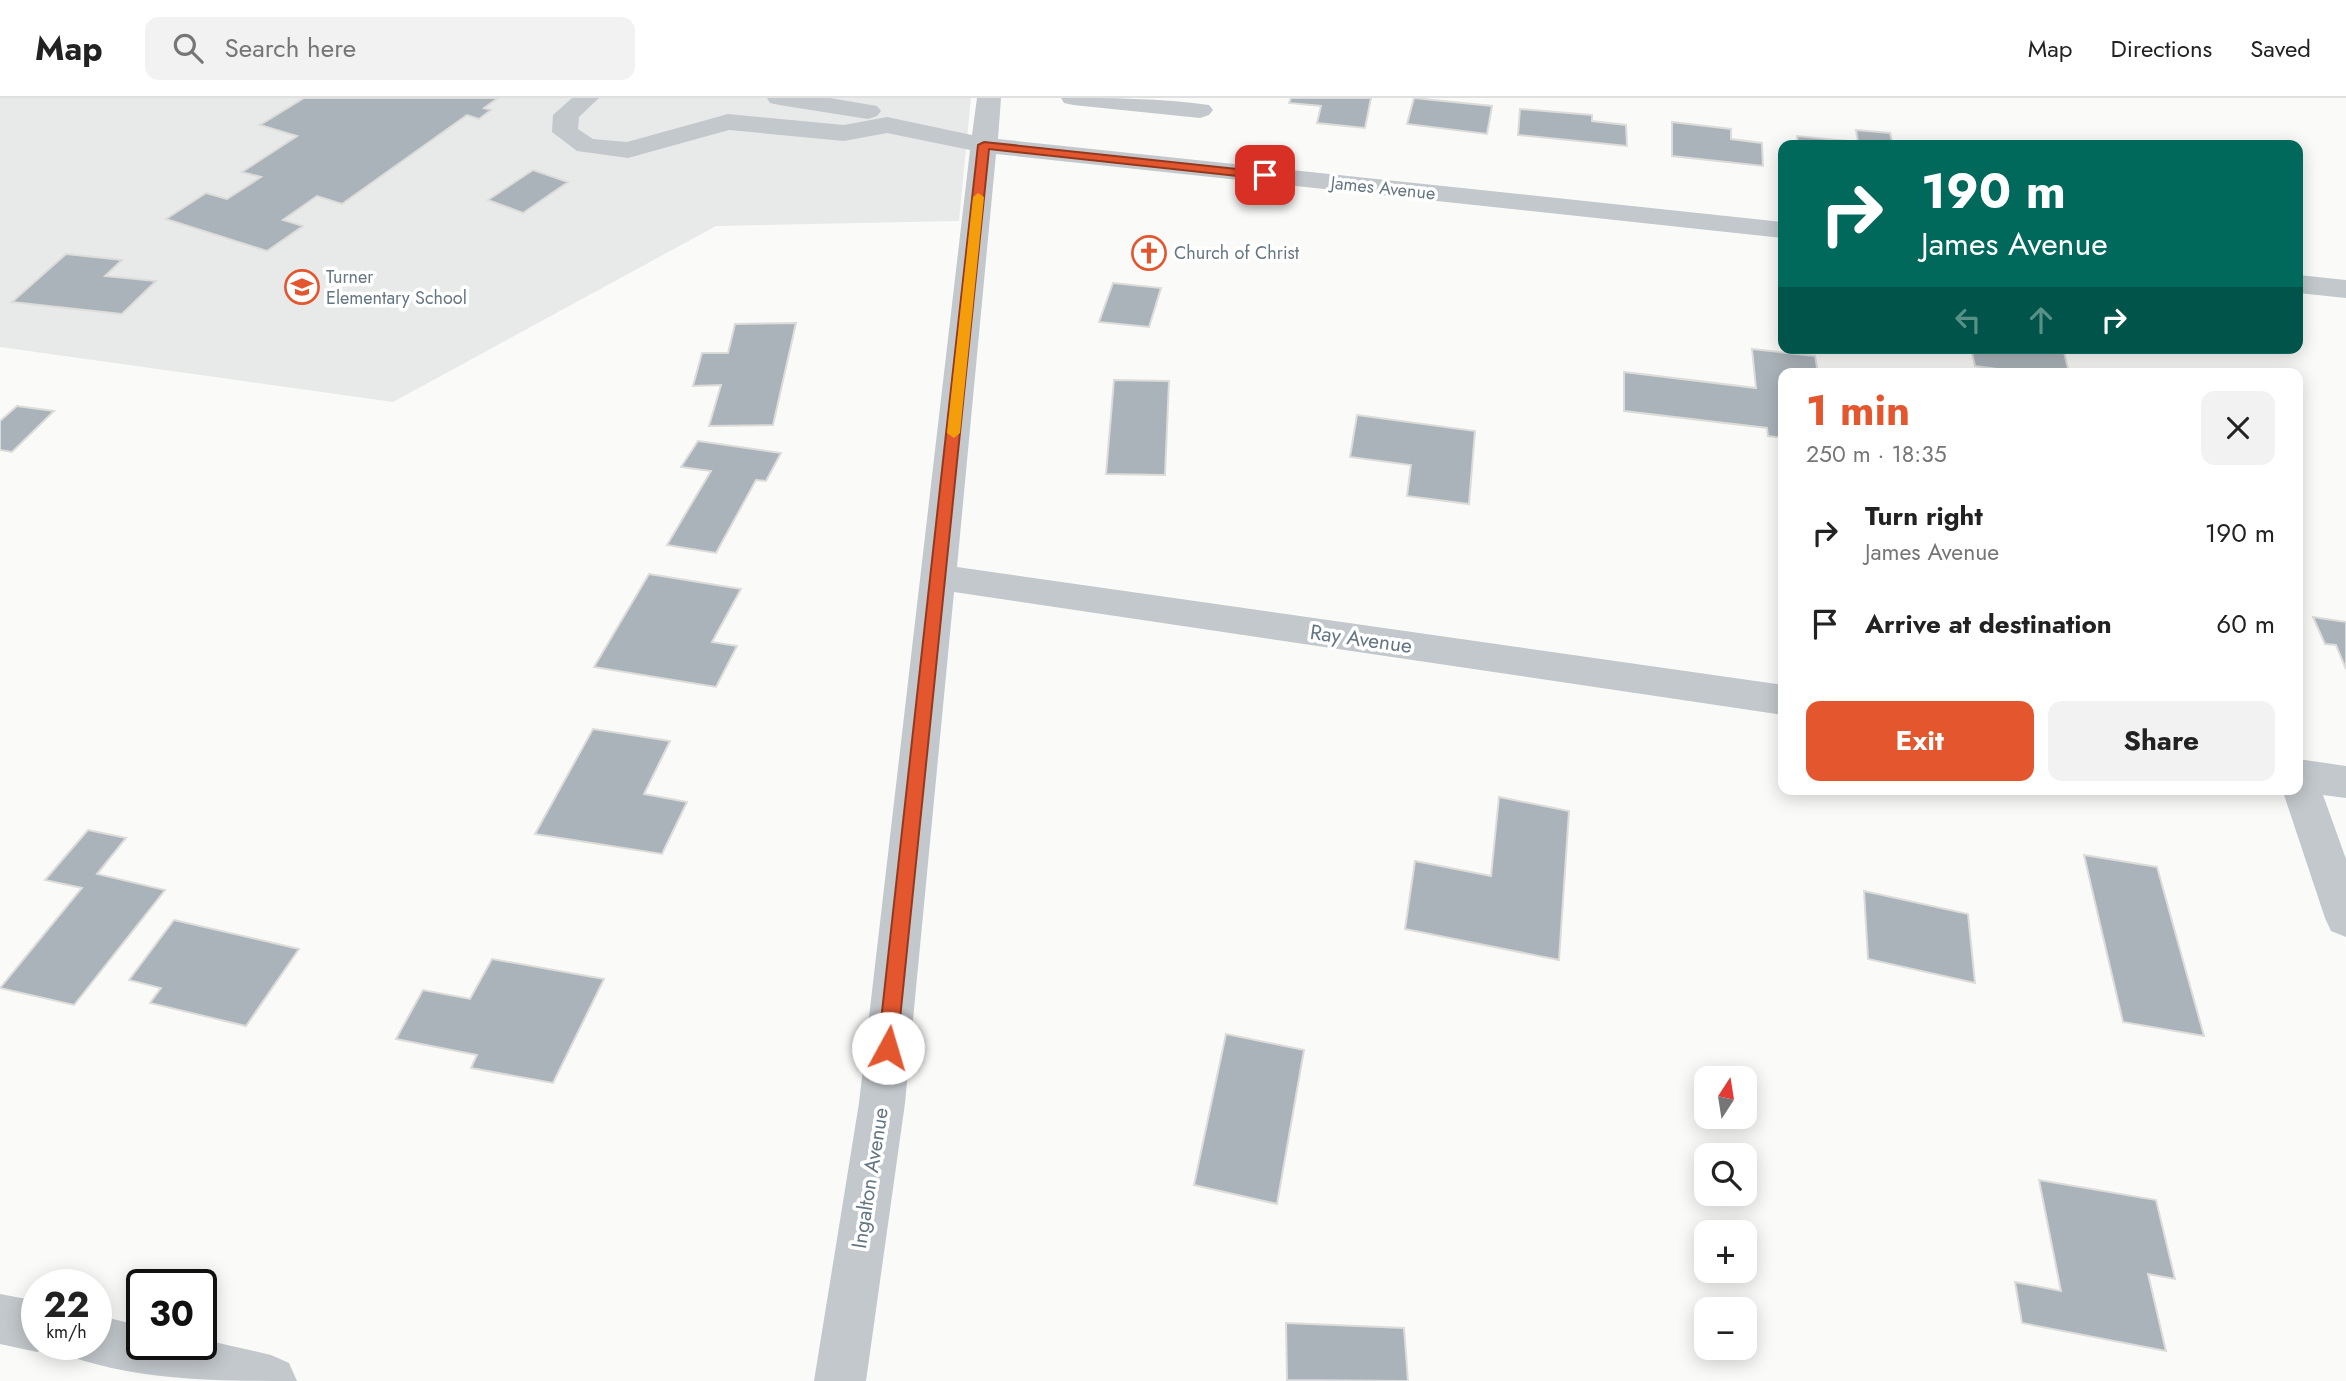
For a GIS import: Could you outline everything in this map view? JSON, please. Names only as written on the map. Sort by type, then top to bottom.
[{"type":"street","points":[[587,98],[566,115],[565,132],[586,146],[628,150],[728,122],[844,133],[888,112]]},
{"type":"street","name":"James Avenue","points":[[779,98],[888,112],[984,145],[1203,131],[1778,229]]},
{"type":"street","name":"Ingalton Avenue","points":[[840,1381],[882,1103],[989,98]]},
{"type":"street","points":[[1073,98],[1203,131]]},
{"type":"street","points":[[2303,285],[2346,289]]},
{"type":"street","name":"Ray Avenue","points":[[939,578],[1778,699]]},
{"type":"street","points":[[2303,778],[2346,782]]},
{"type":"street","points":[[2303,792],[2346,918]]},
{"type":"street","points":[[0,1319],[21,1324]]},
{"type":"street","points":[[112,1345],[271,1381]]},
{"type":"shaded area","name":"Turner Elementary School","points":[[0,98],[971,98],[959,221],[716,226],[393,402],[0,347]]},
{"type":"building","points":[[304,98],[498,98],[484,108],[491,110],[479,119],[467,115],[342,204],[317,196],[283,220],[303,226],[267,251],[166,219],[206,193],[227,199],[261,177],[242,172],[297,136],[260,125]]},
{"type":"building","points":[[1291,98],[1371,98],[1365,128],[1317,123],[1321,106],[1289,103]]},
{"type":"building","points":[[1414,98],[1492,106],[1487,134],[1407,124]]},
{"type":"building","points":[[1520,109],[1592,115],[1592,121],[1626,125],[1627,146],[1518,135]]},
{"type":"building","points":[[1672,122],[1731,129],[1731,139],[1762,143],[1763,166],[1672,156]]},
{"type":"building","points":[[1856,130],[1890,133],[1892,140],[1858,140]]},
{"type":"building","points":[[1797,136],[1838,140],[1797,140]]},
{"type":"building","points":[[533,170],[568,182],[523,213],[488,200]]},
{"type":"building","points":[[66,254],[122,260],[105,276],[156,281],[122,314],[12,302]]},
{"type":"building","points":[[1113,283],[1161,288],[1149,327],[1099,322]]},
{"type":"building","points":[[796,323],[773,425],[709,426],[721,385],[693,386],[702,353],[728,353],[735,324]]},
{"type":"building","points":[[1752,349],[1815,356],[1817,368],[1778,368],[1778,437],[1768,436],[1767,428],[1624,411],[1624,372],[1756,388]]},
{"type":"building","points":[[1972,354],[2064,354],[2068,368],[1990,368],[1975,366]]},
{"type":"building","points":[[1114,380],[1169,381],[1165,475],[1106,474]]},
{"type":"building","points":[[17,406],[54,411],[12,452],[0,450],[0,421]]},
{"type":"building","points":[[1357,415],[1475,431],[1469,504],[1407,496],[1411,465],[1350,457]]},
{"type":"building","points":[[698,441],[781,453],[766,481],[756,480],[716,553],[667,545],[711,471],[681,467]]},
{"type":"building","points":[[649,574],[741,589],[712,642],[737,646],[716,687],[594,667]]},
{"type":"building","points":[[2313,617],[2346,622],[2346,669],[2336,645],[2325,644]]},
{"type":"building","points":[[593,729],[670,741],[644,794],[687,802],[662,854],[535,834]]},
{"type":"building","points":[[1499,797],[1569,811],[1559,960],[1405,929],[1415,861],[1491,876]]},
{"type":"building","points":[[88,830],[126,838],[97,874],[165,890],[74,1005],[0,988],[82,888],[45,880]]},
{"type":"building","points":[[2084,855],[2157,867],[2204,1036],[2123,1022]]},
{"type":"building","points":[[1864,891],[1968,914],[1975,983],[1868,959]]},
{"type":"building","points":[[174,920],[299,949],[246,1026],[150,1003],[161,988],[129,980]]},
{"type":"building","points":[[492,959],[604,979],[553,1083],[471,1068],[477,1055],[396,1039],[423,990],[470,999]]},
{"type":"building","points":[[1226,1034],[1304,1050],[1277,1204],[1194,1185]]},
{"type":"building","points":[[2039,1180],[2156,1200],[2175,1279],[2148,1274],[2166,1351],[2022,1323],[2015,1282],[2061,1291]]},
{"type":"building","points":[[1286,1323],[1404,1328],[1408,1381],[1287,1380]]},
{"type":"slow traffic","points":[[954,433],[978,197]]},
{"type":"place","name":"Church of Christ","points":[[1149,253]]},
{"type":"place","name":"Turner Elementary School","points":[[302,287]]},
{"type":"route","points":[[888,1048],[984,145],[1265,175]]}]
